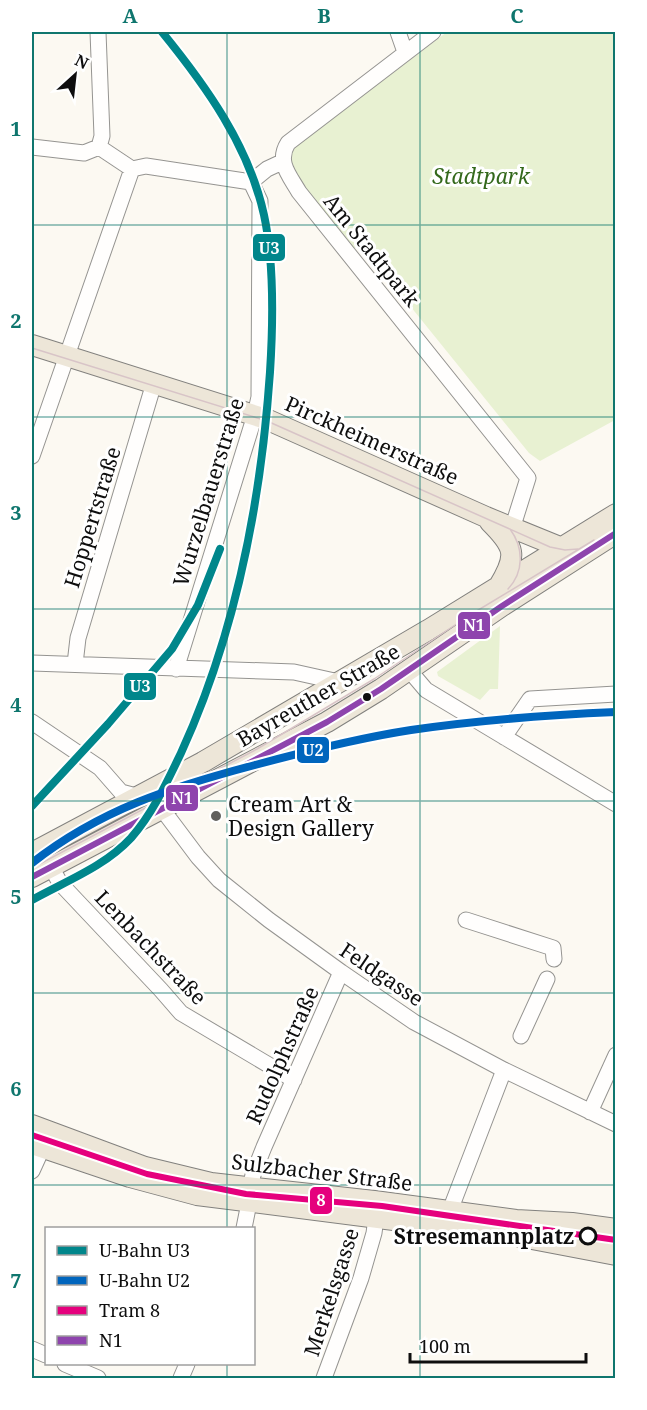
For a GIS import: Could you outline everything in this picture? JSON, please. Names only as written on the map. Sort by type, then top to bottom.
[{"type":"main road","name":"Pirckheimerstraße","points":[[32,345],[255,415],[512,529],[560,548],[588,552]]},
{"type":"main road","name":"Bayreuther Straße","points":[[32,853],[140,797],[339,682],[615,514]]},
{"type":"main road","name":"Pirckheimerstraße","points":[[486,518],[507,540],[511,549],[512,561],[499,586]]},
{"type":"main road","name":"Bayreuther Straße","points":[[32,877],[327,722],[615,533]]},
{"type":"main road","points":[[558,572],[562,560],[560,548]]},
{"type":"main road","name":"Sulzbacher Straße","points":[[32,1125],[42,1141],[202,1181],[249,1196],[376,1218],[566,1222],[615,1229]]},
{"type":"main road","name":"Sulzbacher Straße","points":[[249,1196],[446,1218],[520,1237],[615,1255]]},
{"type":"street","points":[[98,32],[102,136],[99,147]]},
{"type":"street","points":[[398,32],[405,52]]},
{"type":"street","points":[[99,147],[132,169],[146,166],[251,182],[267,169],[282,162],[284,149],[288,143],[433,32]]},
{"type":"street","points":[[32,147],[84,153],[99,147]]},
{"type":"street","name":"Am Stadtpark","points":[[282,162],[299,192],[528,478],[512,529]]},
{"type":"street","points":[[32,456],[132,169]]},
{"type":"street","name":"Wurzelbauerstraße","points":[[176,669],[255,415],[260,390],[260,201],[251,182]]},
{"type":"street","name":"Hoppertstraße","points":[[75,664],[78,638],[154,383]]},
{"type":"street","points":[[32,663],[298,673],[339,682]]},
{"type":"street","points":[[409,670],[426,690],[615,804]]},
{"type":"street","points":[[504,737],[530,699],[615,694]]},
{"type":"street","points":[[32,722],[100,768],[116,789],[140,797]]},
{"type":"street","name":"Feldgasse","points":[[162,809],[198,857],[219,880],[269,920],[341,972],[414,1022],[504,1070],[615,1124]]},
{"type":"street","name":"Lenbachstraße","points":[[51,867],[60,883],[181,1014],[294,1080]]},
{"type":"street","points":[[466,920],[553,948],[554,959]]},
{"type":"street","name":"Rudolphstraße","points":[[244,1227],[254,1171],[341,972]]},
{"type":"street","points":[[521,1036],[547,979]]},
{"type":"street","points":[[590,1112],[615,1055]]},
{"type":"street","points":[[446,1218],[504,1070]]},
{"type":"street","points":[[32,1171],[42,1141]]},
{"type":"street","name":"Merkelsgasse","points":[[324,1378],[361,1278],[376,1218]]},
{"type":"street","points":[[67,1365],[98,1378]]},
{"type":"green space","name":"Stadtpark","points":[[447,32],[615,32],[615,420],[540,461],[529,453],[360,244],[354,249],[307,194],[290,162],[292,149]]},
{"type":"green space","points":[[500,626],[498,689],[490,689],[480,700],[438,676],[437,672]]},
{"type":"tram line","points":[[32,348],[267,421],[550,547],[565,550],[578,549]]},
{"type":"tram line","points":[[508,589],[517,575],[520,560],[518,544],[510,529]]},
{"type":"tram line","points":[[32,868],[257,749],[374,679],[470,615],[594,540]]},
{"type":"tram line","name":"8","points":[[32,1135],[147,1174],[246,1194],[382,1206],[616,1240]]},
{"type":"metro line","name":"U3","points":[[32,900],[84,873],[120,848],[146,818],[165,786],[200,708],[217,661],[243,567],[260,470],[270,372],[272,314],[270,252],[264,215],[248,165],[237,141],[210,95],[162,32]]},
{"type":"metro line","name":"U3","points":[[32,806],[108,724],[172,649],[198,605],[220,549]]},
{"type":"metro line","name":"U2","points":[[32,863],[58,844],[111,814],[166,791],[224,773],[333,745],[411,730],[513,718],[616,712]]},
{"type":"transit line","name":"N1","points":[[32,877],[327,722],[381,689],[502,606],[616,533]]},
{"type":"place","name":"Cream Art & Design Gallery","points":[[216,816]]},
{"type":"place","name":"Stresemannplatz","points":[[588,1236]]}]
